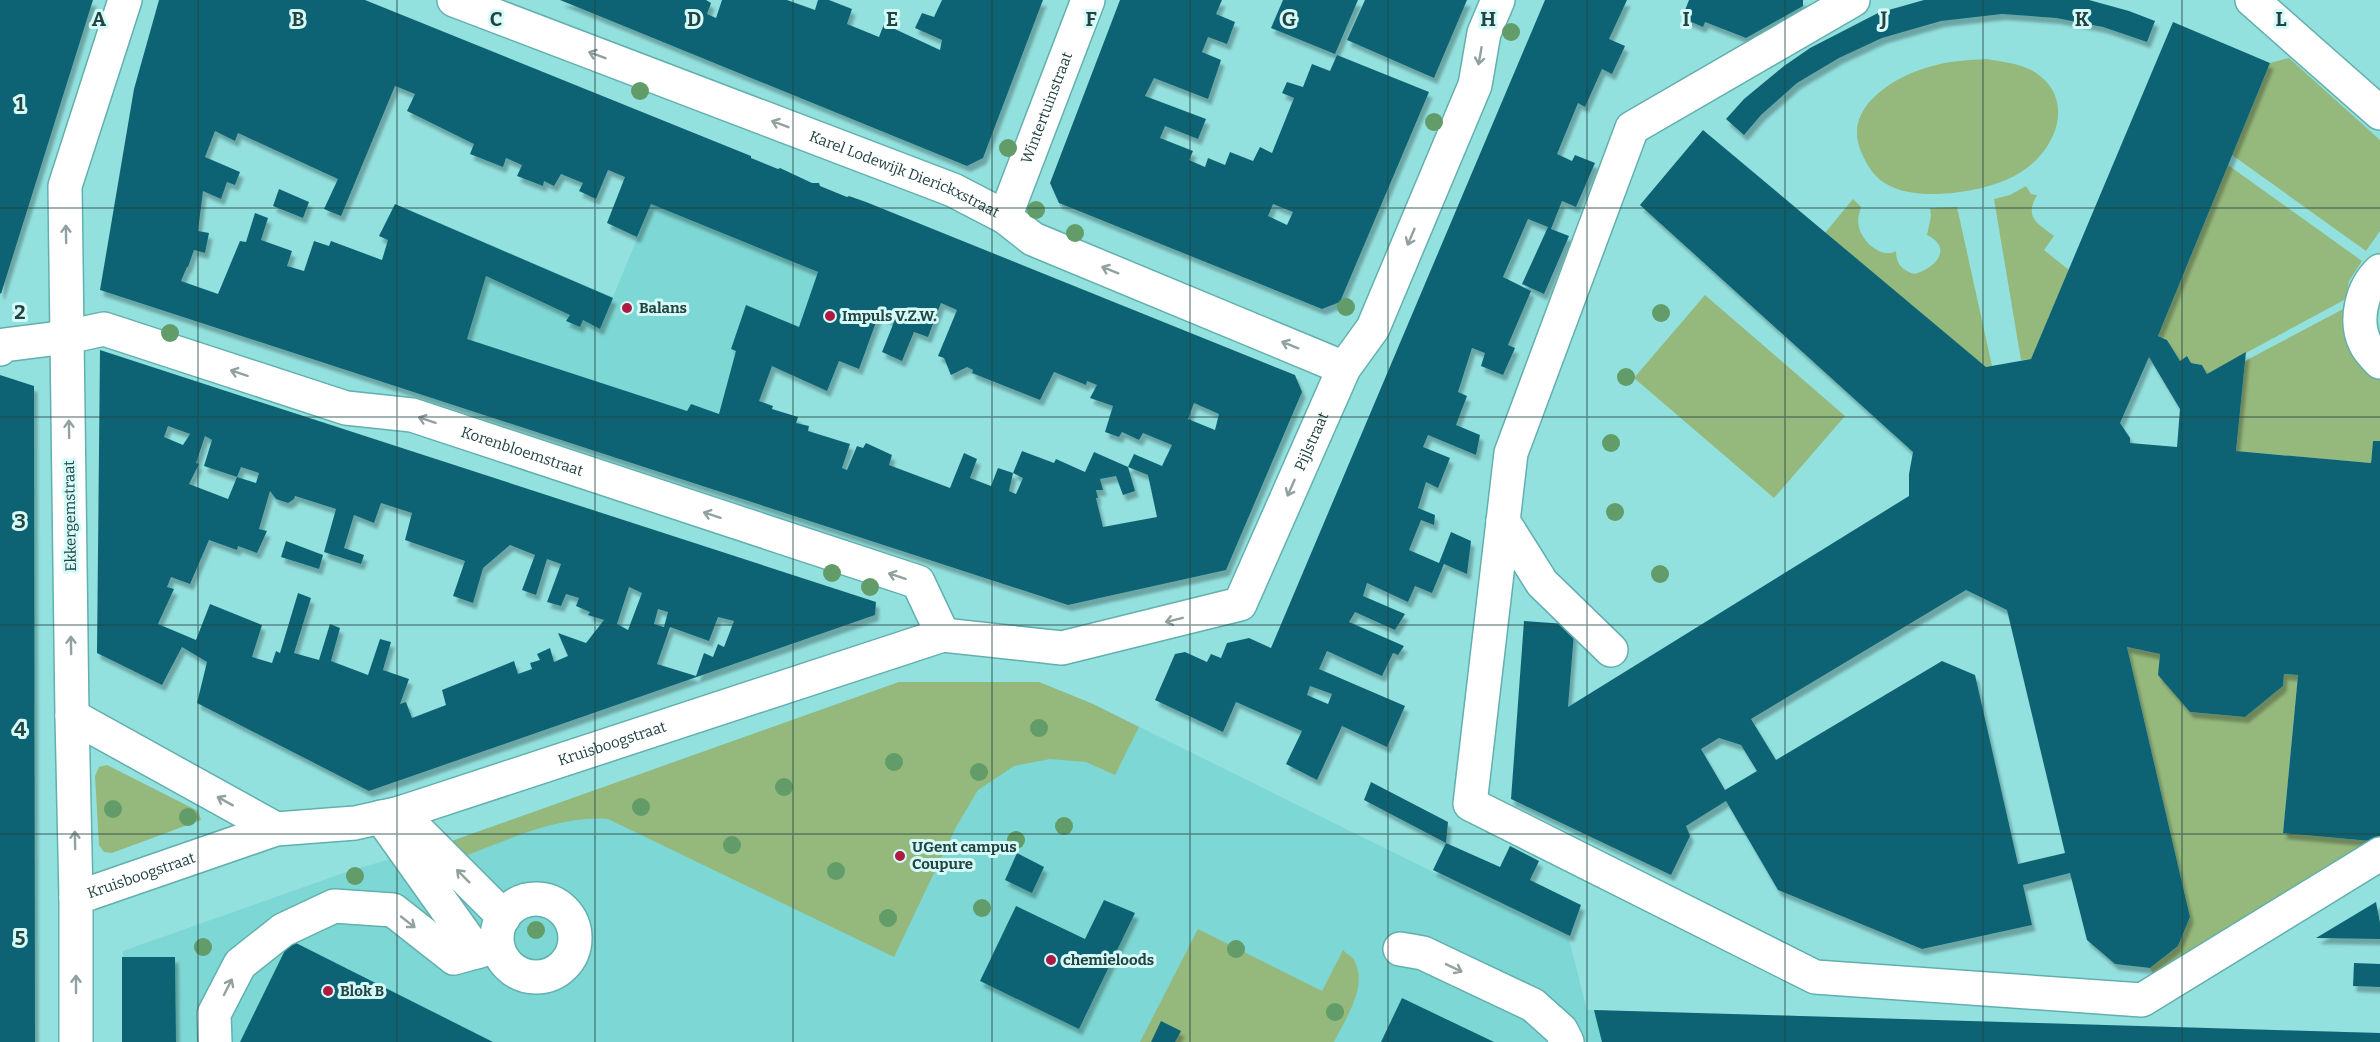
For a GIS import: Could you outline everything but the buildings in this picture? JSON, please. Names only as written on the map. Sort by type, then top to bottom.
[{"type":"street","name":"Ekkergemstraat","points":[[76,1042],[76,898],[65,186],[125,0]]},
{"type":"street","name":"Karel Lodewijk Dierickxstraat","points":[[454,0],[953,190],[1005,217],[1033,238],[1344,368]]},
{"type":"street","name":"Wintertuinstraat","points":[[1005,217],[1088,0]]},
{"type":"street","name":"Pijlstraat","points":[[943,635],[1062,648],[1240,604],[1344,368],[1373,328],[1475,86],[1484,33],[1498,0]]},
{"type":"street","points":[[1853,0],[1632,128],[1511,453],[1470,804],[1815,977],[2142,1000],[2380,854]]},
{"type":"street","points":[[2252,0],[2380,112]]},
{"type":"street","points":[[2380,271],[2373,278],[2362,298],[2360,323],[2365,344],[2380,362]]},
{"type":"street","name":"Korenbloemstraat","points":[[0,349],[4,345],[68,337],[104,329],[346,408],[412,415],[918,582],[943,635]]},
{"type":"street","points":[[1503,521],[1542,583],[1611,650]]},
{"type":"street","name":"Kruisboogstraat","points":[[76,898],[276,829],[355,823],[391,815],[943,635]]},
{"type":"street","points":[[72,716],[276,829]]},
{"type":"street","points":[[391,815],[493,938]]},
{"type":"street","points":[[391,815],[493,938]]},
{"type":"street","points":[[215,1042],[214,1014],[240,964],[283,930],[334,906],[393,910],[454,958],[493,938]]},
{"type":"street","points":[[1400,949],[1423,953],[1533,1005],[1562,1030],[1567,1042]]},
{"type":"shaded area","name":"Balans","points":[[731,148],[698,223],[818,272],[799,327],[808,332],[790,375],[772,367],[726,493],[446,402],[473,319],[396,287],[421,215],[613,297],[657,190]]},
{"type":"shaded area","name":"UGent campus Coupure","points":[[899,682],[1039,682],[1093,704],[1569,939],[1587,1010],[2380,1033],[2380,1042],[122,1042],[123,951],[349,871],[449,842]]},
{"type":"green space","points":[[2289,58],[2380,140],[2380,231],[2366,251],[2232,155],[2270,63]]},
{"type":"green space","points":[[1987,59],[2015,64],[2031,70],[2045,80],[2054,93],[2058,106],[2058,120],[2046,148],[2036,160],[2013,177],[1987,187],[1942,194],[1907,192],[1879,179],[1865,160],[1857,137],[1858,122],[1863,110],[1872,100],[1893,82],[1918,70],[1950,62]]},
{"type":"green space","points":[[2228,165],[2362,261],[2349,281],[2346,299],[2207,374],[2202,365],[2191,363],[2187,356],[2180,361],[2167,340],[2158,336]]},
{"type":"green space","points":[[2026,186],[2031,194],[2037,195],[2032,209],[2034,219],[2054,236],[2044,250],[2069,270],[2031,359],[2021,360],[1994,199],[2010,195]]},
{"type":"green space","points":[[1853,199],[1861,207],[1858,224],[1868,243],[1885,253],[1896,251],[1900,266],[1914,274],[1929,268],[1940,252],[1935,240],[1927,235],[1931,216],[1930,208],[1957,207],[1992,366],[1986,367],[1825,233]]},
{"type":"green space","points":[[1705,295],[1845,416],[1774,498],[1634,378]]},
{"type":"green space","points":[[2347,307],[2380,378],[2380,441],[2373,441],[2371,463],[2236,451],[2245,361]]},
{"type":"green space","points":[[2127,647],[2160,654],[2159,675],[2190,712],[2245,717],[2283,686],[2284,674],[2298,675],[2283,833],[2370,841],[2380,836],[2380,841],[2156,979],[2150,968],[2178,946],[2190,917]]},
{"type":"green space","points":[[899,682],[1039,682],[1093,704],[1139,727],[1115,775],[1086,762],[1050,759],[1014,766],[978,790],[955,829],[894,957],[608,819],[554,824],[465,856],[449,842]]},
{"type":"green space","points":[[107,765],[198,811],[201,820],[112,853],[104,852],[99,845],[95,776],[99,767]]},
{"type":"green space","points":[[1198,929],[1322,991],[1343,950],[1354,960],[1359,981],[1354,1002],[1334,1042],[1140,1042]]},
{"type":"place","name":"Balans","points":[[627,308]]},
{"type":"place","name":"Impuls V.Z.W.","points":[[830,316]]},
{"type":"place","name":"UGent campus Coupure","points":[[900,856]]},
{"type":"place","name":"chemieloods","points":[[1051,960]]},
{"type":"place","name":"Blok B","points":[[328,991]]}]
